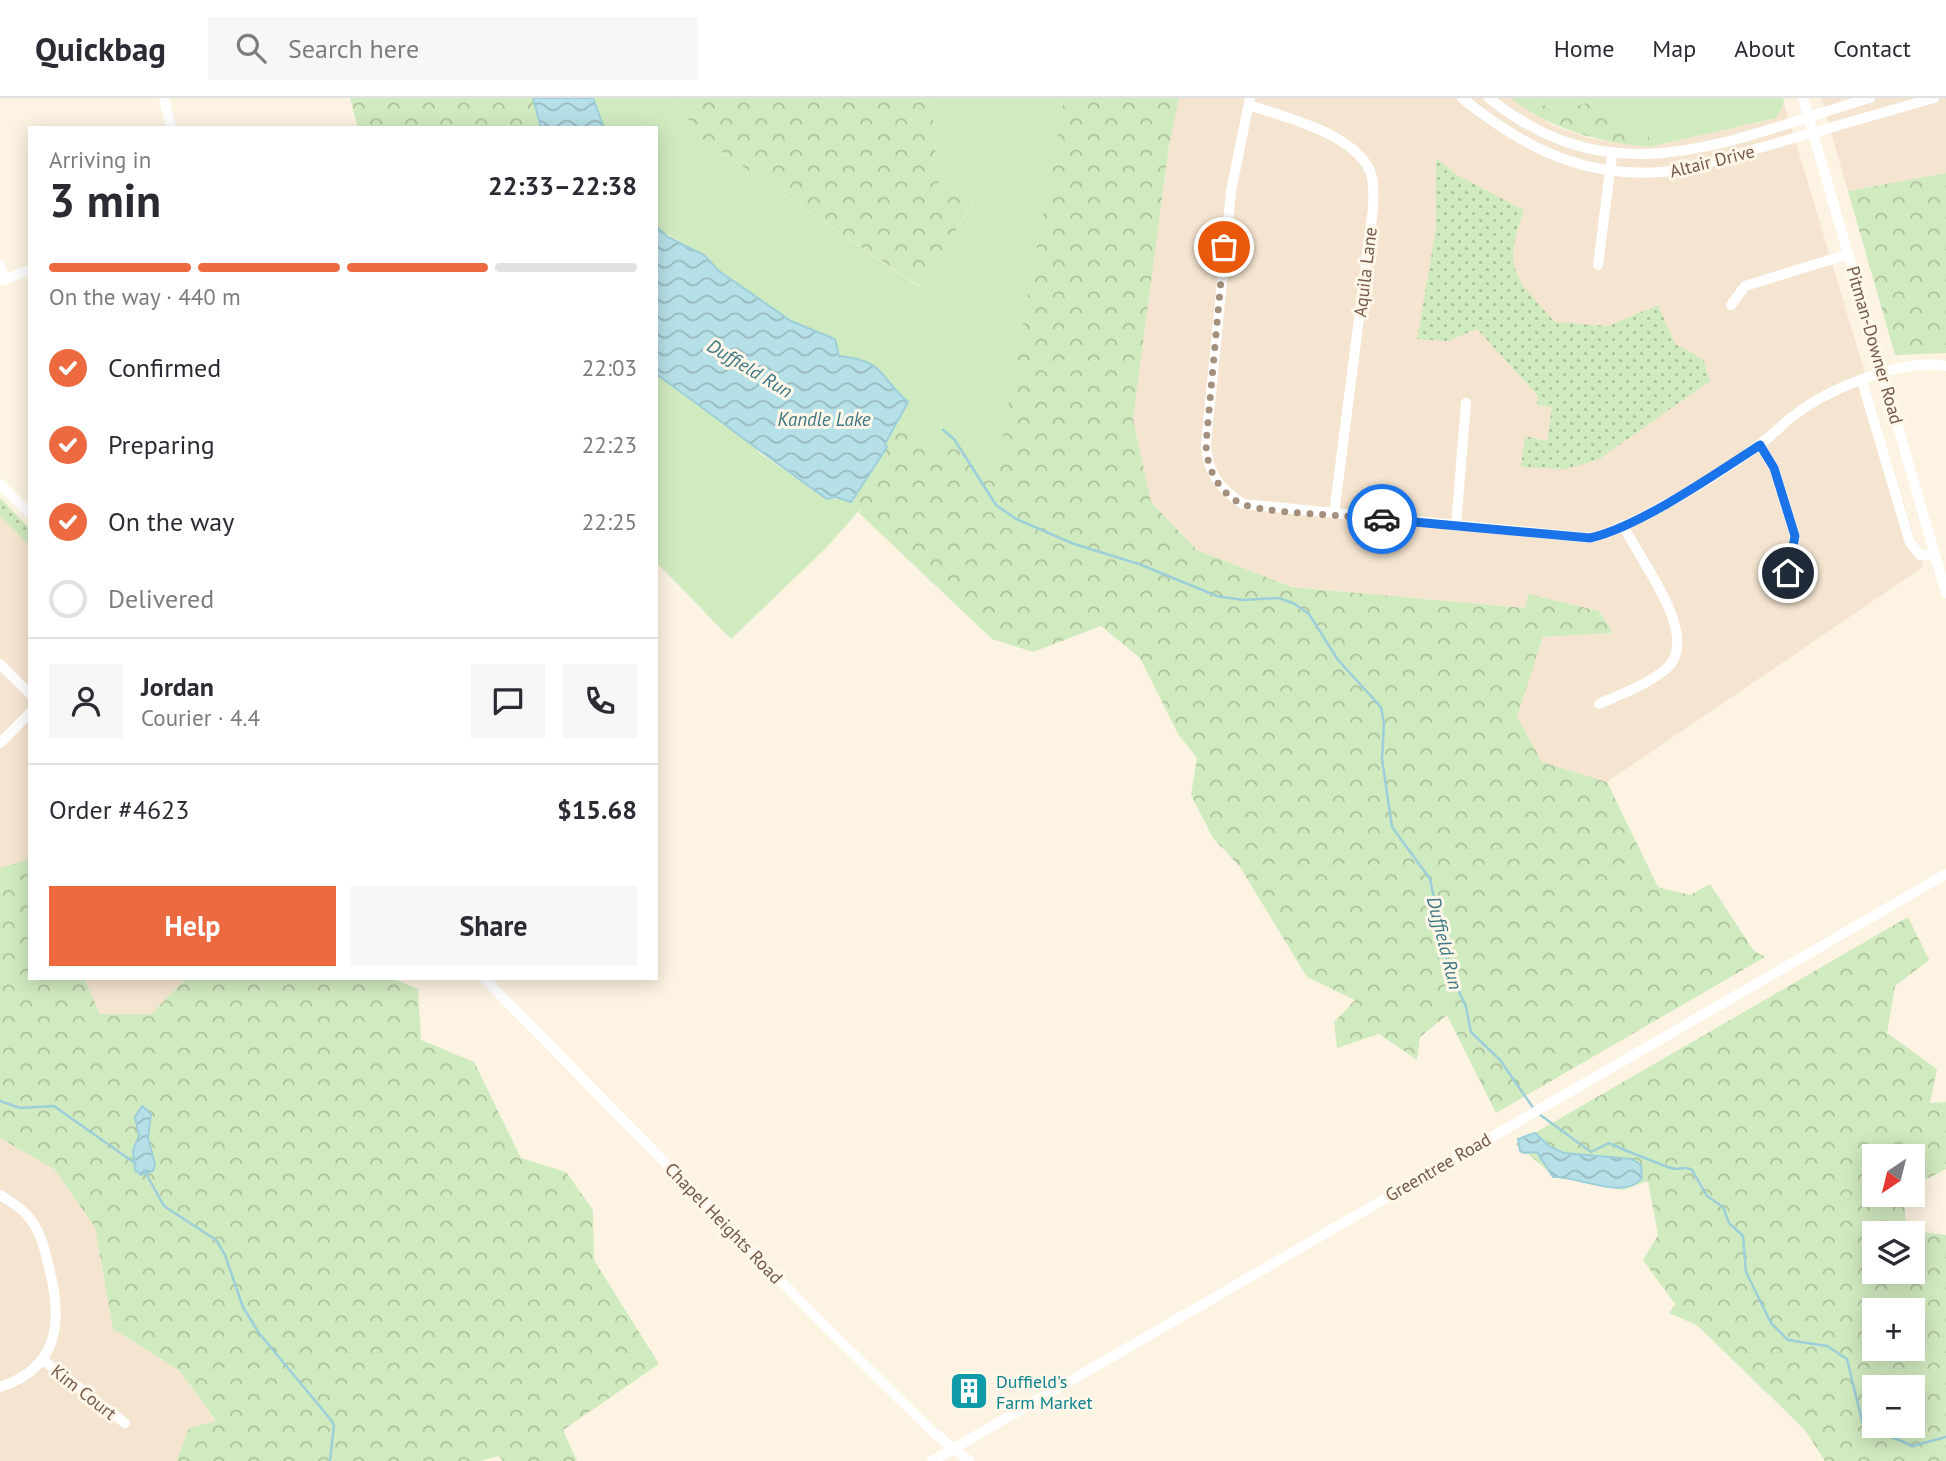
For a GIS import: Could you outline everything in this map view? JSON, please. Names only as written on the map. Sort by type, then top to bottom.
[{"type":"street","points":[[164,98],[171,126]]},
{"type":"street","name":"Altair Drive","points":[[1462,98],[1507,133],[1576,164],[1610,172],[1664,173],[1813,135],[1934,98]]},
{"type":"street","name":"Altair Drive","points":[[1489,98],[1548,136],[1612,155],[1679,153],[1870,98]]},
{"type":"street","name":"Pitman-Downer Road","points":[[1803,98],[1946,593]]},
{"type":"street","points":[[1249,101],[1230,191],[1206,457],[1216,480],[1243,504],[1578,539],[1604,535],[1760,445],[1809,405],[1834,391],[1883,374],[1932,363],[1946,366]]},
{"type":"street","name":"Aquila Lane","points":[[1249,101],[1299,121],[1338,141],[1362,160],[1373,183],[1373,209],[1334,514]]},
{"type":"street","points":[[1750,133],[1755,151]]},
{"type":"street","points":[[1598,265],[1612,155]]},
{"type":"street","points":[[1731,305],[1745,286],[1849,254]]},
{"type":"street","points":[[0,265],[2,280],[28,271]]},
{"type":"street","points":[[1862,381],[1910,543],[1920,555],[1936,554]]},
{"type":"street","points":[[1456,526],[1466,403]]},
{"type":"street","points":[[1760,445],[1774,468],[1795,536],[1788,573]]},
{"type":"street","points":[[0,484],[28,512]]},
{"type":"street","points":[[1599,704],[1654,678],[1669,667],[1680,639],[1673,615],[1623,525]]},
{"type":"street","points":[[0,664],[28,692]]},
{"type":"street","points":[[0,743],[28,715]]},
{"type":"street","name":"Greentree Road","points":[[932,1461],[1946,874]]},
{"type":"street","name":"Chapel Heights Road","points":[[486,980],[821,1322],[951,1448],[969,1461]]},
{"type":"street","points":[[0,1195],[27,1215],[46,1254],[57,1311],[52,1341],[43,1360],[25,1376],[0,1387]]},
{"type":"street","name":"Kim Court","points":[[43,1360],[125,1423]]},
{"type":"shaded area","points":[[1179,98],[1511,98],[1552,125],[1588,138],[1649,147],[1776,118],[1784,103],[1923,567],[1607,782],[1542,762],[1517,717],[1543,637],[1612,633],[1599,611],[1528,594],[1526,608],[1292,587],[1197,550],[1151,502],[1133,419],[1169,146]]},
{"type":"shaded area","points":[[1821,98],[1946,98],[1946,173],[1848,191]]},
{"type":"shaded area","points":[[0,516],[28,544],[28,860],[0,868]]},
{"type":"shaded area","points":[[85,980],[185,980],[151,1014],[100,1014]]},
{"type":"shaded area","points":[[0,1138],[54,1169],[95,1227],[113,1329],[179,1370],[216,1422],[189,1428],[177,1461],[0,1461]]},
{"type":"green space","points":[[350,98],[533,98],[541,126],[357,126]]},
{"type":"green space","points":[[592,98],[675,98],[699,137],[919,287],[974,202],[939,186],[931,98],[1064,98],[996,472],[976,473],[959,450],[932,444],[898,422],[907,402],[878,368],[839,356],[835,338],[791,321],[719,271],[704,255],[658,229],[658,126],[603,126]]},
{"type":"green space","points":[[675,98],[931,98],[939,186],[974,201],[920,287],[699,137]]},
{"type":"green space","points":[[1064,98],[1179,98],[1169,146],[1133,419],[1151,502],[1197,550],[1292,587],[1525,608],[1528,594],[1599,611],[1613,633],[1543,637],[1517,717],[1542,762],[1607,782],[1658,887],[1690,895],[1710,884],[1754,951],[1765,957],[1496,1113],[1447,1015],[1420,1037],[1417,1060],[1379,1034],[1337,1048],[1334,1022],[1355,1000],[1307,977],[1240,867],[1213,838],[1191,795],[1197,758],[1178,734],[1140,658],[1101,626],[1033,652],[992,639],[859,513],[863,505],[854,499],[898,422],[932,444],[959,450],[976,473],[996,471]]},
{"type":"green space","points":[[1511,98],[1531,98],[1556,111],[1586,103],[1649,135],[1649,147],[1576,133],[1542,118]]},
{"type":"green space","points":[[1531,98],[1783,98],[1784,103],[1776,118],[1649,147],[1649,135],[1586,103],[1556,111]]},
{"type":"green space","points":[[1436,158],[1457,175],[1524,210],[1514,246],[1516,272],[1530,295],[1555,322],[1608,326],[1658,305],[1675,344],[1703,359],[1710,381],[1598,460],[1565,469],[1521,467],[1525,436],[1547,441],[1552,407],[1537,405],[1538,396],[1477,329],[1448,341],[1417,339],[1436,229]]},
{"type":"green space","points":[[1946,173],[1946,353],[1895,355],[1848,191]]},
{"type":"green space","points":[[658,373],[730,425],[761,454],[826,499],[854,499],[864,505],[826,548],[731,639],[658,564]]},
{"type":"green space","points":[[0,498],[28,527],[28,544],[0,516]]},
{"type":"green space","points":[[28,860],[28,980],[85,980],[100,1014],[151,1014],[185,980],[397,980],[418,989],[421,1040],[474,1062],[521,1158],[566,1172],[593,1210],[594,1260],[659,1364],[563,1430],[577,1461],[503,1461],[499,1456],[480,1461],[177,1461],[189,1428],[216,1421],[179,1370],[113,1329],[95,1227],[54,1169],[0,1138],[0,868]]},
{"type":"green space","points":[[1908,917],[1929,960],[1895,986],[1887,1033],[1937,1069],[1930,1103],[1946,1102],[1946,1169],[1925,1180],[1925,1144],[1862,1144],[1862,1208],[1905,1208],[1905,1221],[1862,1221],[1862,1284],[1925,1284],[1925,1232],[1946,1235],[1946,1461],[1825,1461],[1805,1430],[1698,1326],[1669,1313],[1675,1304],[1643,1260],[1658,1235],[1648,1181],[1623,1190],[1555,1177],[1516,1144]]},
{"type":"water","points":[[533,98],[593,98],[603,126],[540,126]]},
{"type":"water","name":"Kandle Lake","points":[[658,228],[668,237],[704,255],[719,271],[791,321],[835,339],[839,356],[854,358],[874,366],[908,402],[885,444],[887,447],[851,502],[835,497],[827,499],[658,375]]},
{"type":"water","points":[[142,1106],[151,1114],[148,1138],[155,1164],[153,1171],[141,1175],[135,1170],[133,1150],[139,1136],[135,1117]]},
{"type":"water","points":[[1535,1133],[1550,1147],[1564,1153],[1632,1159],[1641,1165],[1642,1178],[1634,1185],[1613,1188],[1553,1177],[1537,1152],[1520,1151],[1518,1139]]},
{"type":"waterway","name":"Duffield Run","points":[[943,430],[954,439],[996,505],[1016,519],[1074,544],[1139,564],[1217,596],[1243,600],[1278,598],[1293,603],[1309,614],[1338,660],[1381,707],[1384,723],[1382,759],[1392,827],[1430,879],[1448,967],[1466,1007],[1471,1032],[1500,1060],[1534,1109]]},
{"type":"waterway","points":[[0,1101],[20,1108],[54,1106],[136,1164]]},
{"type":"waterway","name":"Duffield Run","points":[[1539,1114],[1591,1152],[1609,1143],[1671,1168],[1692,1170],[1707,1196],[1723,1207],[1729,1223],[1743,1236],[1746,1272],[1771,1323],[1788,1340],[1827,1346],[1847,1359],[1863,1425],[1913,1446],[1946,1437]]},
{"type":"waterway","points":[[144,1170],[164,1206],[216,1240],[225,1255],[243,1307],[259,1333],[334,1425],[330,1461]]},
{"type":"way so far","points":[[1224,247],[1206,444],[1209,468],[1232,497],[1243,504],[1382,519]]},
{"type":"place","name":"Duffield's Farm Market","points":[[969,1391]]},
{"type":"route","points":[[1382,519],[1590,538],[1604,535],[1664,503],[1760,445],[1774,468],[1795,536],[1788,573]]}]
